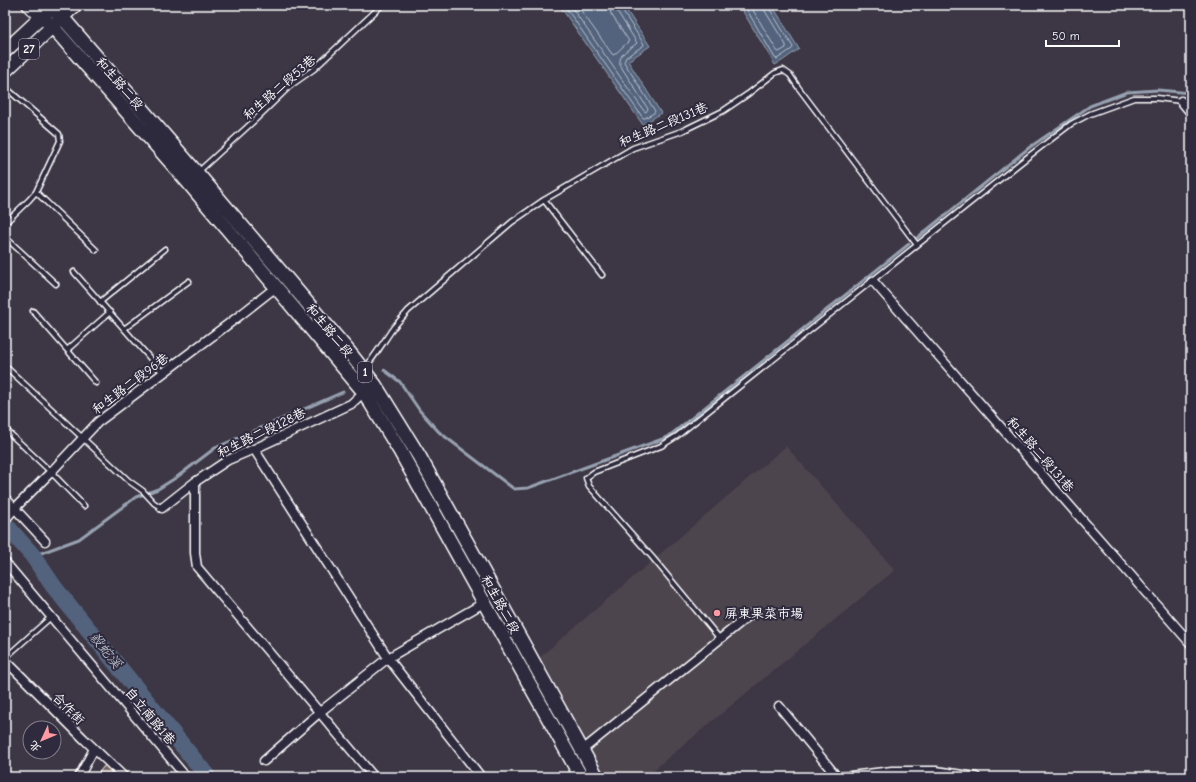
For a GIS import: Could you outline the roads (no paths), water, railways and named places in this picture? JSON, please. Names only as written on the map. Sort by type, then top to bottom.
[{"type":"main road","name":"1","points":[[29,5],[52,10]]},
{"type":"main road","name":"27","points":[[5,51],[52,10],[75,5]]},
{"type":"main road","name":"27","points":[[5,71],[52,26],[52,10]]},
{"type":"main road","name":"和生路二段","points":[[52,10],[197,173],[348,352],[359,375]]},
{"type":"main road","name":"和生路二段","points":[[52,26],[187,181],[276,287],[359,375],[419,456],[597,777]]},
{"type":"main road","name":"和生路二段","points":[[369,388],[404,458],[581,777]]},
{"type":"street","points":[[1181,101],[1191,113]]},
{"type":"street","name":"和生路二段131巷","points":[[872,281],[1191,644]]},
{"type":"street","name":"和生路二段96巷","points":[[5,520],[98,422],[276,287]]},
{"type":"street","name":"和生路二段128巷","points":[[162,508],[195,482],[228,460],[351,404],[369,388]]},
{"type":"street","points":[[254,449],[388,658],[481,777]]},
{"type":"street","points":[[195,482],[195,553],[197,567],[374,777]]},
{"type":"street","points":[[5,498],[14,510],[45,541]]},
{"type":"street","name":"自立南路1巷","points":[[5,562],[186,777]]},
{"type":"street","points":[[264,761],[320,712],[388,658],[496,596]]},
{"type":"street","points":[[571,759],[751,614]]},
{"type":"street","name":"合作街","points":[[5,659],[94,749],[124,777]]},
{"type":"street","points":[[779,706],[837,777]]},
{"type":"street","points":[[79,777],[94,749]]},
{"type":"street","points":[[842,777],[892,771],[936,772],[976,777]]},
{"type":"lane","name":"和生路二段53巷","points":[[187,181],[256,120],[290,86],[314,69],[382,5]]},
{"type":"lane","name":"和生路二段131巷","points":[[359,375],[379,350],[395,326],[408,311],[512,222],[544,200],[634,148],[682,131],[723,111],[775,73],[782,70],[790,75],[917,245]]},
{"type":"lane","points":[[5,87],[59,134],[60,141],[36,192],[5,223]]},
{"type":"lane","points":[[720,639],[652,557],[589,486],[586,478],[594,472],[661,446],[677,436],[1071,124],[1090,114],[1134,98],[1191,101]]},
{"type":"lane","points":[[36,192],[96,250]]},
{"type":"lane","points":[[544,200],[602,275]]},
{"type":"lane","points":[[5,237],[56,284]]},
{"type":"lane","points":[[100,302],[166,249]]},
{"type":"lane","points":[[74,272],[163,373]]},
{"type":"lane","points":[[124,329],[189,280]]},
{"type":"lane","points":[[33,311],[96,383]]},
{"type":"lane","points":[[67,350],[110,312]]},
{"type":"lane","points":[[5,366],[129,481],[162,508]]},
{"type":"lane","points":[[5,429],[51,472],[84,506]]},
{"type":"lane","points":[[5,659],[51,617]]},
{"type":"water","points":[[559,5],[623,5],[650,46],[628,61],[661,113],[643,125]]},
{"type":"water","points":[[739,5],[772,5],[799,49],[775,65]]},
{"type":"waterway","points":[[917,238],[1030,147],[1090,106],[1127,92],[1158,90],[1191,93]]},
{"type":"waterway","points":[[384,370],[400,382],[420,411],[439,432],[514,489],[528,488],[668,437],[909,244]]},
{"type":"waterway","points":[[33,556],[79,539],[136,497],[158,489],[177,477],[215,448],[343,392]]},
{"type":"waterway","name":"殺蛇溪","points":[[5,524],[33,556],[54,587],[208,777]]},
{"type":"place","name":"屏東果菜市場","points":[[717,613]]}]
